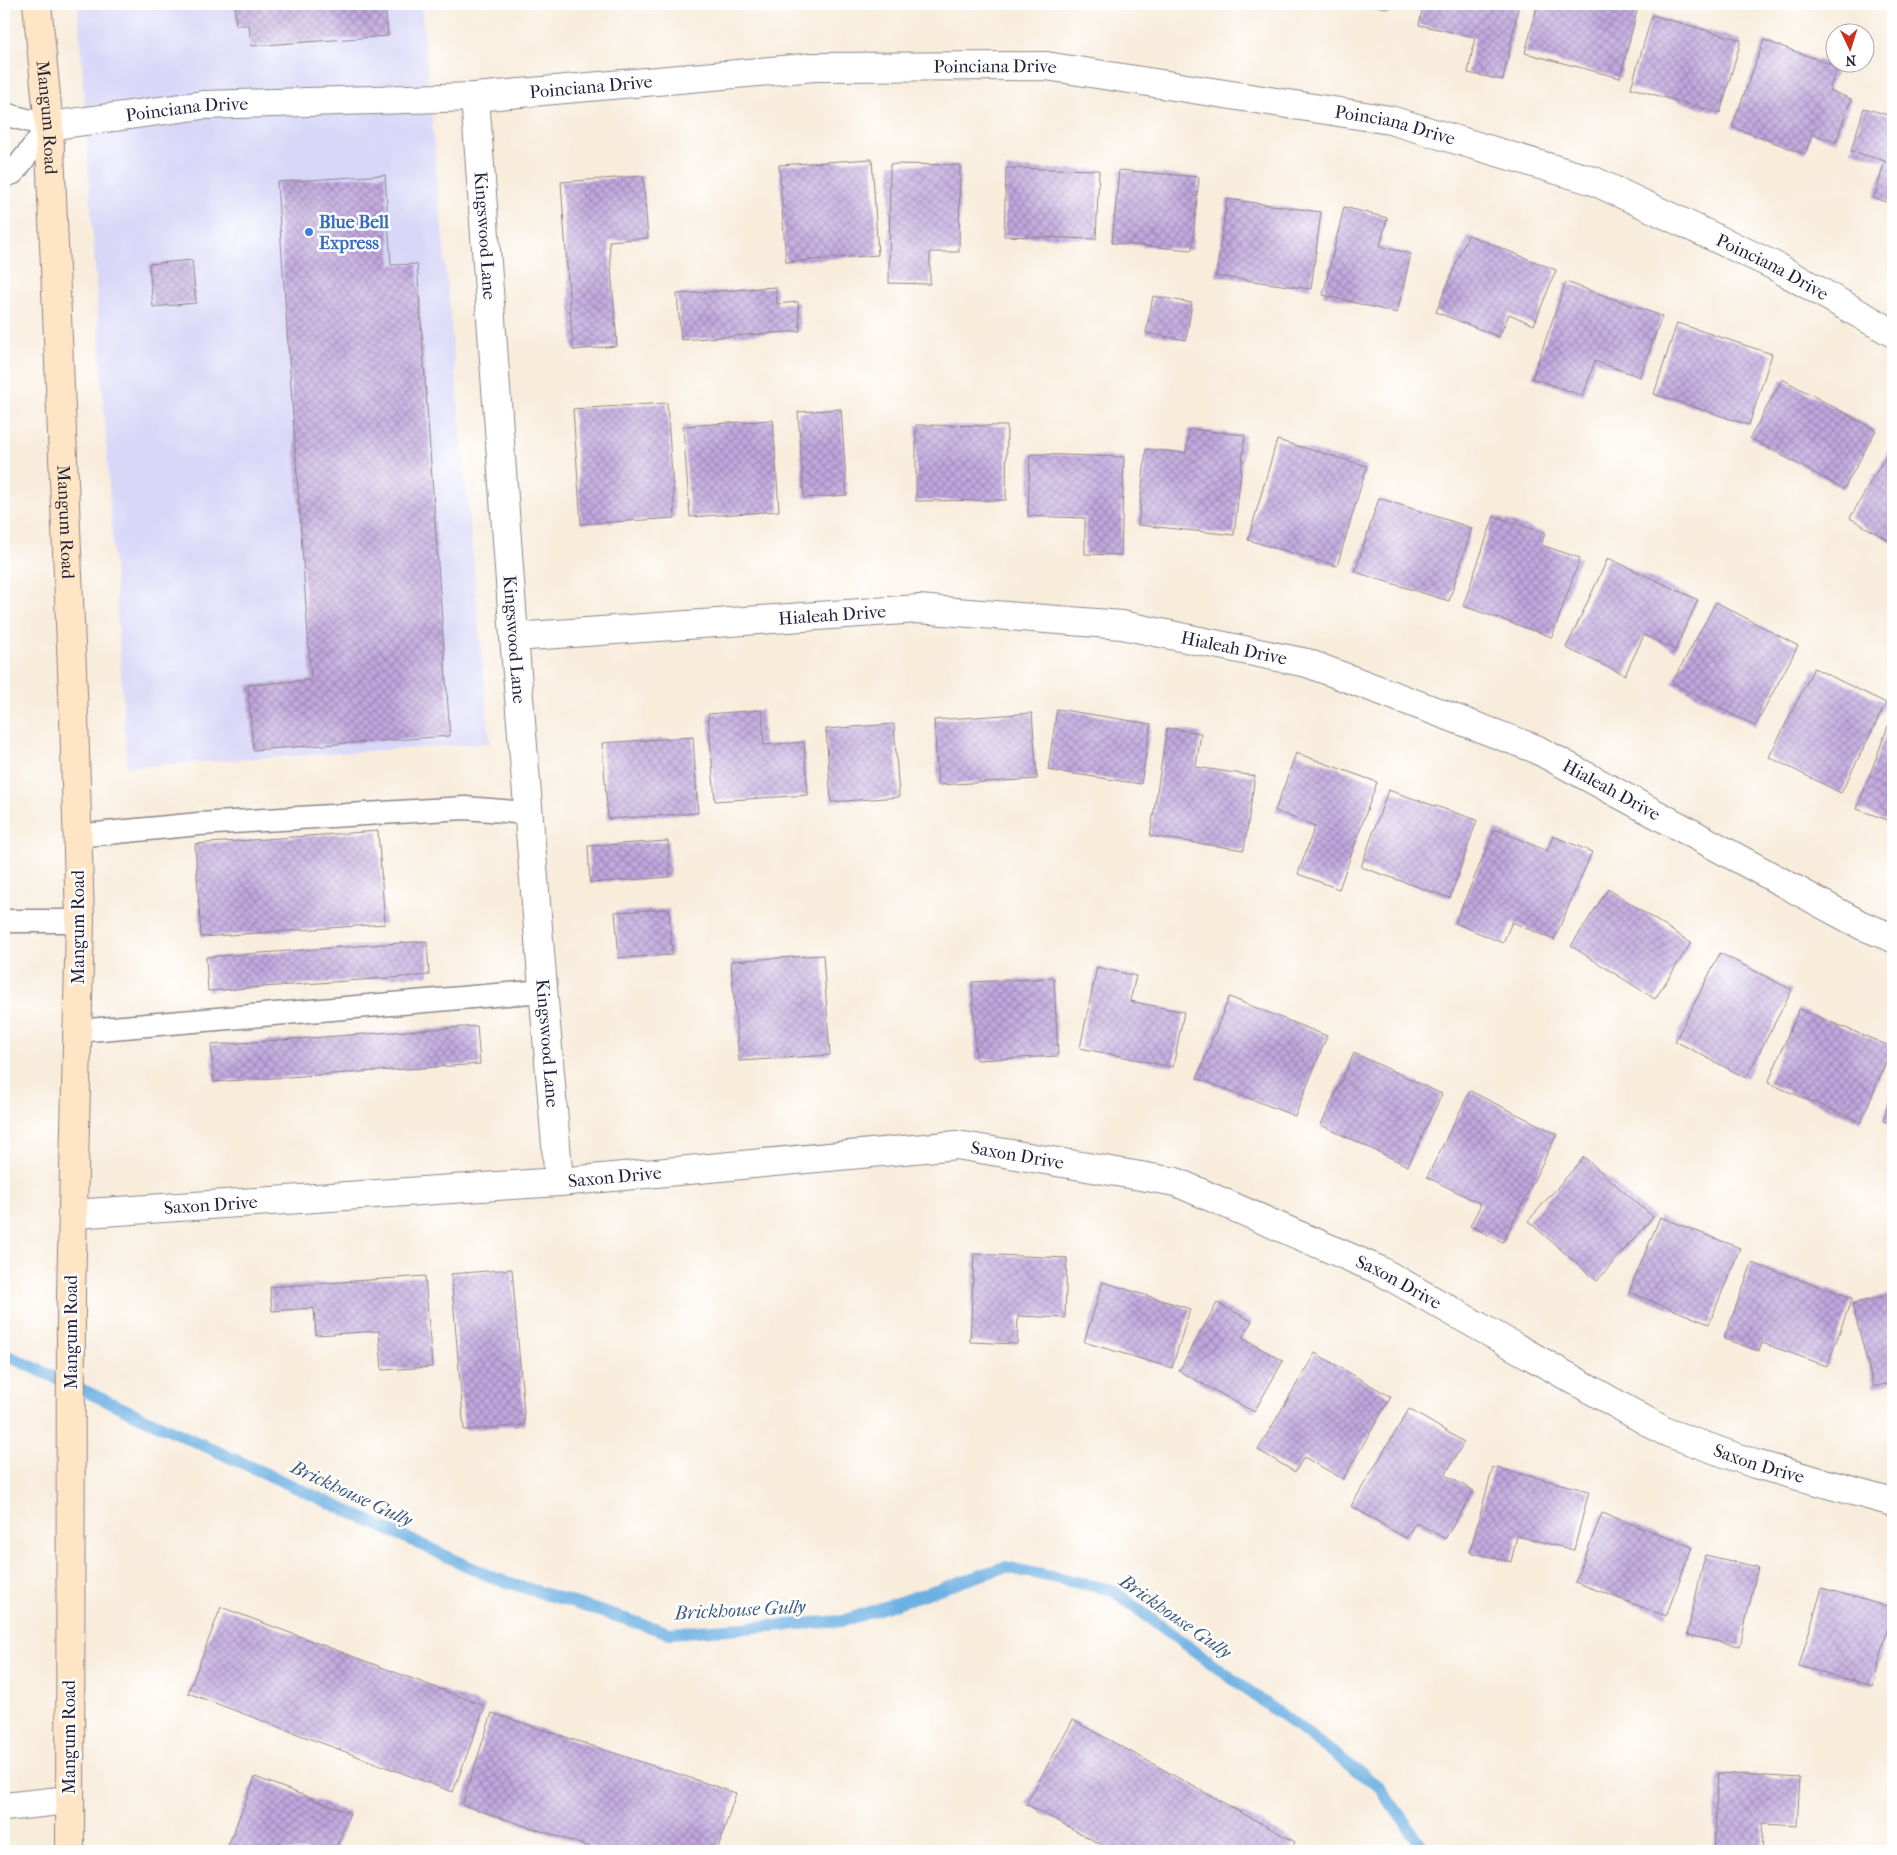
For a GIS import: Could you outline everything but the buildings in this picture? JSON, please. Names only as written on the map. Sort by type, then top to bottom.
[{"type":"street","name":"Mangum Road","points":[[37,4],[49,126],[73,688],[80,921],[70,1294],[70,1851]]},
{"type":"street","name":"Poinciana Drive","points":[[49,126],[203,105],[475,96],[814,67],[1046,66],[1390,120],[1594,181],[1773,265],[1893,333]]},
{"type":"street","name":"Kingswood Lane","points":[[475,96],[514,637],[559,1182]]},
{"type":"street","name":"Hialeah Drive","points":[[514,637],[918,609],[1122,625],[1307,663],[1536,749],[1862,925],[1893,938]]},
{"type":"street","name":"Saxon Drive","points":[[72,1214],[559,1182],[957,1145],[1176,1182],[1379,1270],[1666,1432],[1755,1464],[1893,1502]]},
{"type":"street","points":[[4,1807],[69,1800]]},
{"type":"lane","points":[[4,114],[49,126],[13,173],[4,176]]},
{"type":"lane","points":[[76,836],[199,824],[465,808],[528,813]]},
{"type":"lane","points":[[4,921],[80,921]]},
{"type":"lane","points":[[77,1030],[543,991]]},
{"type":"shaded area","points":[[78,4],[421,4],[490,743],[127,767]]},
{"type":"waterway","name":"Brickhouse Gully","points":[[4,1354],[494,1578],[670,1633],[843,1621],[1005,1567],[1112,1590],[1379,1787],[1426,1851]]},
{"type":"place","name":"Blue Bell Express","points":[[309,232]]}]
